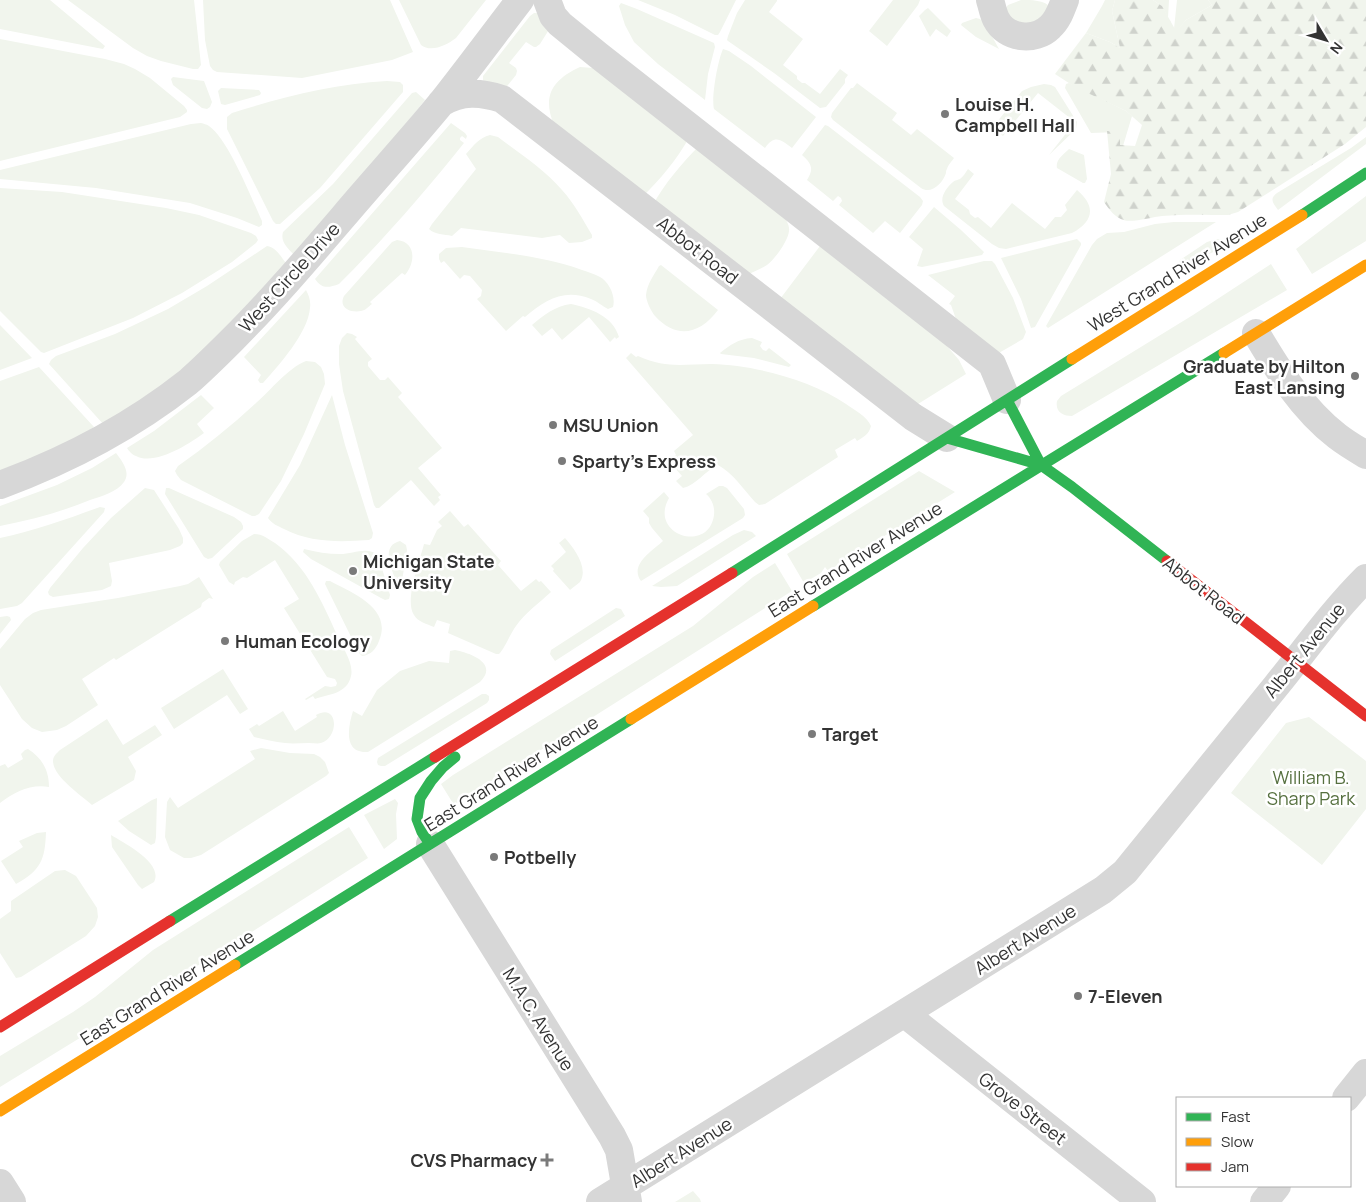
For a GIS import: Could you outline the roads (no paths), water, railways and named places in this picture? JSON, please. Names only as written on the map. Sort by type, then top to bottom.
[{"type":"main road","name":"West Grand River Avenue","points":[[1006,400],[1328,199],[1366,172]]},
{"type":"main road","points":[[947,438],[1041,465],[1366,264]]},
{"type":"main road","points":[[0,1027],[1006,400],[1041,465]]},
{"type":"main road","name":"Abbot Road","points":[[1041,465],[1072,487],[1366,716]]},
{"type":"main road","name":"East Grand River Avenue","points":[[0,1111],[1041,465]]},
{"type":"main road","points":[[430,844],[422,832],[417,819],[420,798],[443,767],[507,712]]},
{"type":"main road","points":[[83,988],[117,955]]},
{"type":"street","name":"West Circle Drive","points":[[0,485],[69,457],[110,435],[136,419],[188,381],[214,358],[258,314],[441,102],[520,0]]},
{"type":"street","points":[[547,0],[553,16],[560,24],[598,56],[992,364],[1006,400]]},
{"type":"street","points":[[990,0],[996,20],[1002,27],[1019,36],[1028,37],[1046,31],[1052,26],[1065,0]]},
{"type":"street","name":"Abbot Road","points":[[441,102],[451,97],[467,94],[502,99],[913,417],[947,438]]},
{"type":"street","points":[[1256,333],[1282,374],[1305,405],[1336,435],[1366,455]]},
{"type":"street","name":"Albert Avenue","points":[[600,1202],[626,1195],[905,1014],[1103,890],[1125,872],[1334,612],[1366,578]]},
{"type":"street","name":"M.A.C. Avenue","points":[[430,844],[620,1150],[626,1195]]},
{"type":"street","name":"Grove Street","points":[[905,1014],[1142,1202]]},
{"type":"street","points":[[1347,1097],[1366,1073]]},
{"type":"street","points":[[0,1183],[12,1202]]},
{"type":"street","points":[[1264,1202],[1276,1187]]},
{"type":"place","name":"Louise H. Campbell Hall","points":[[945,114]]},
{"type":"place","name":"Graduate by Hilton East Lansing","points":[[1355,376]]},
{"type":"place","name":"MSU Union","points":[[553,425]]},
{"type":"place","name":"Sparty's Express","points":[[562,461]]},
{"type":"place","name":"Michigan State University","points":[[353,571]]},
{"type":"place","name":"Human Ecology","points":[[225,641]]},
{"type":"place","name":"Target","points":[[812,734]]},
{"type":"place","name":"Potbelly","points":[[494,857]]},
{"type":"place","name":"7-Eleven","points":[[1078,996]]},
{"type":"place","name":"CVS Pharmacy","points":[[547,1160]]},
{"type":"park label","name":"William B. Sharp Park","points":[[1311,788]]}]
